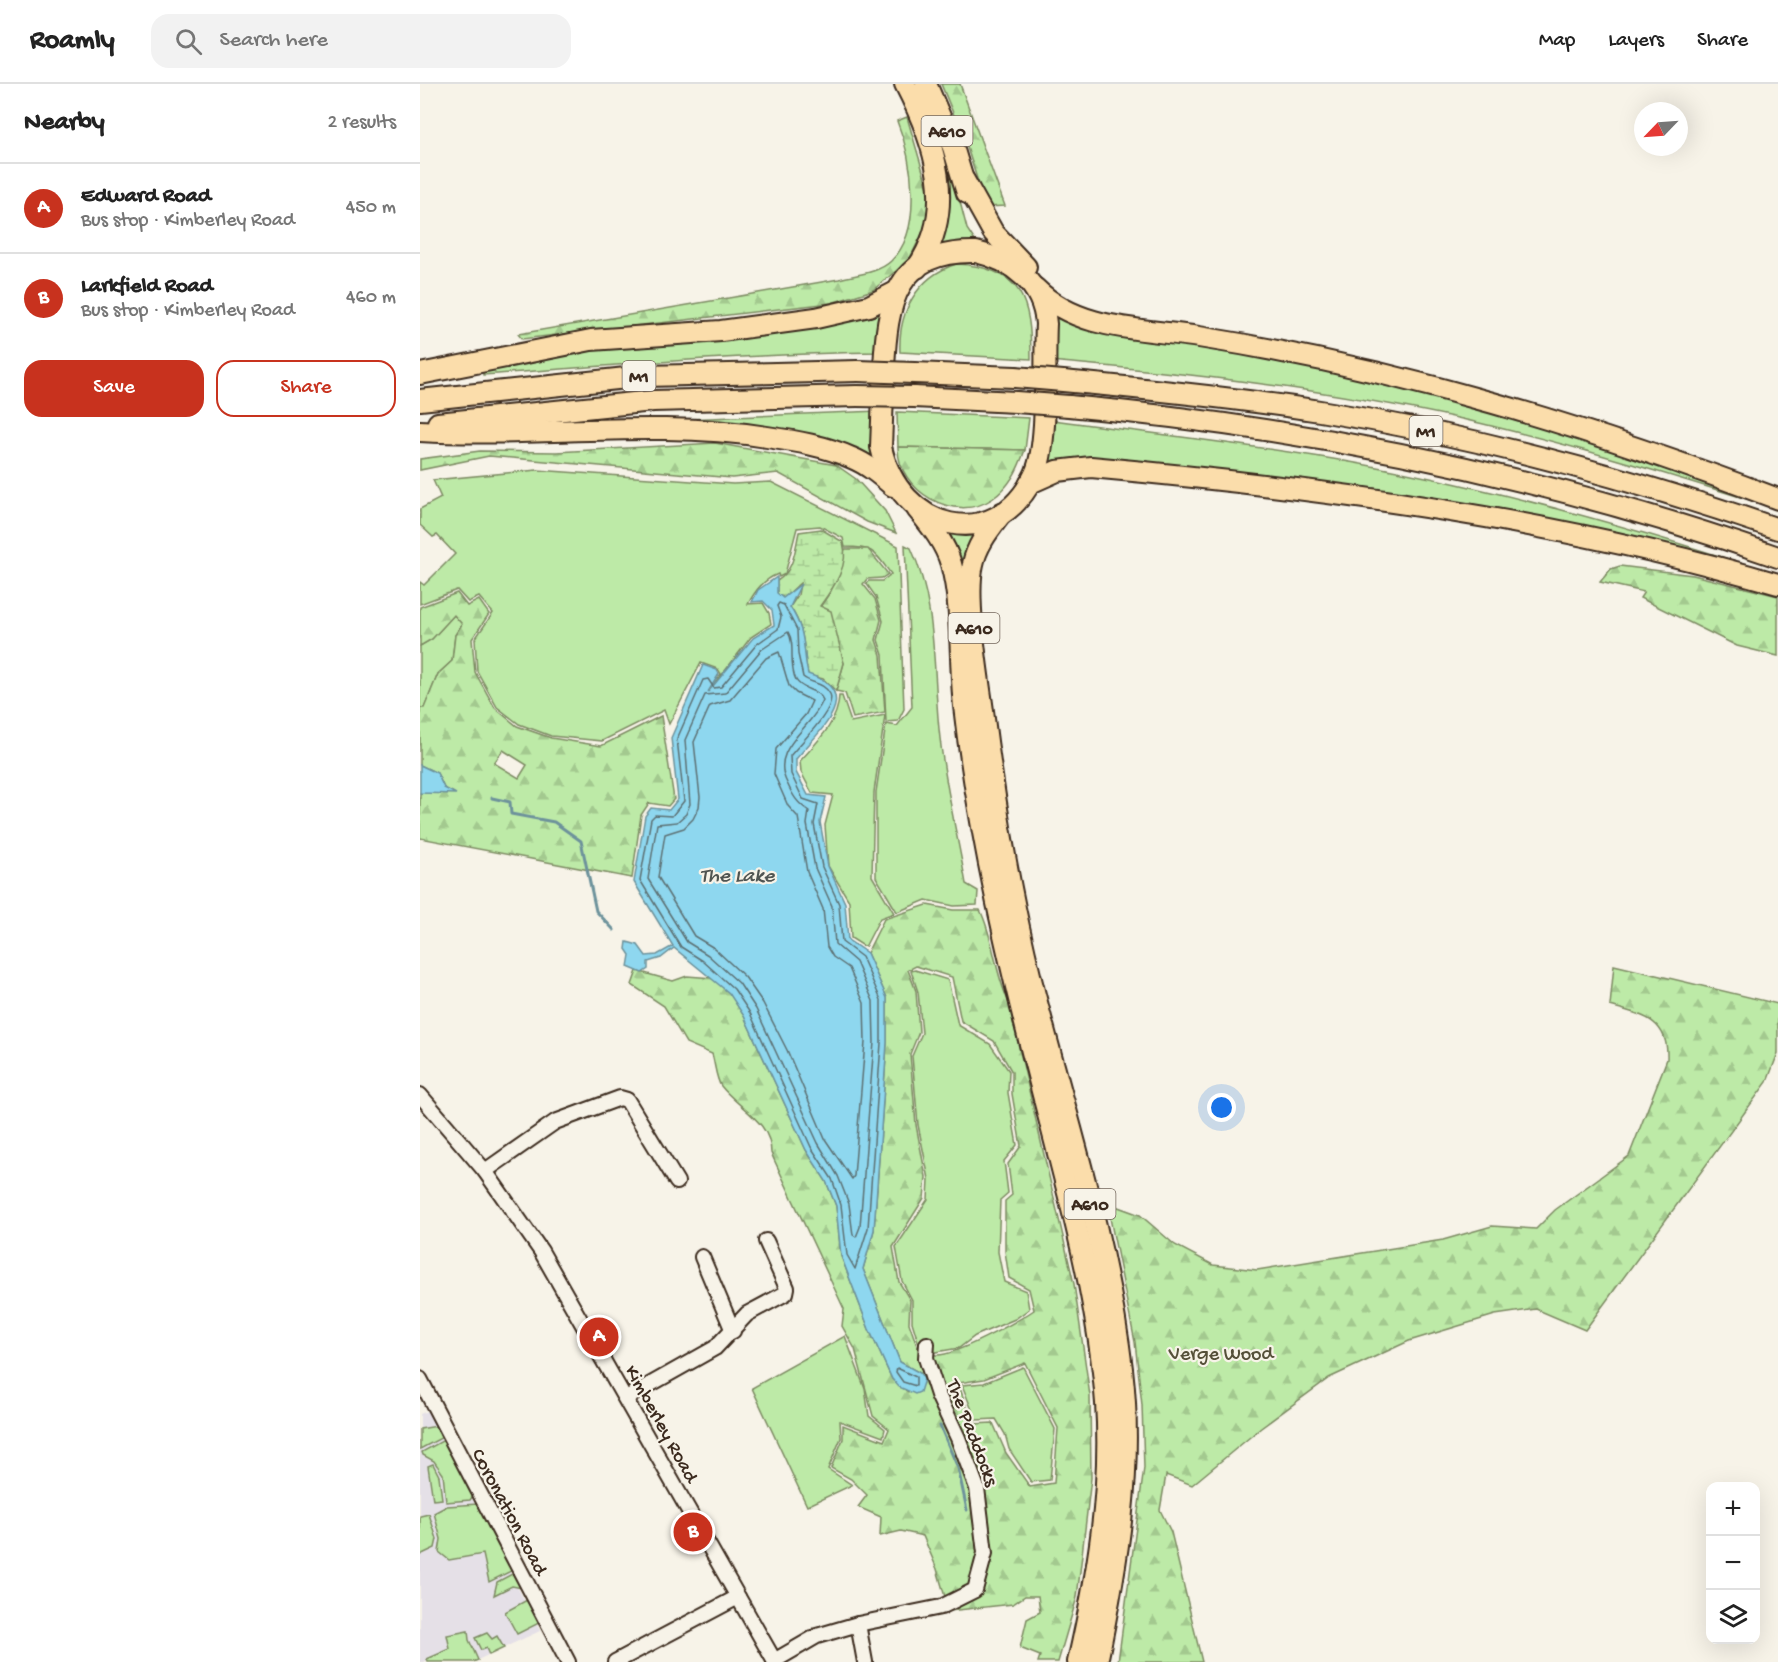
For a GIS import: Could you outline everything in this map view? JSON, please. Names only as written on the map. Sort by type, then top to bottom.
[{"type":"highway","name":"A610","points":[[905,84],[929,142],[940,195],[940,210],[934,234],[917,268]]},
{"type":"highway","name":"A610","points":[[926,84],[953,147],[978,227],[1002,260]]},
{"type":"highway","points":[[963,180],[993,232],[1060,300],[1085,314],[1130,327]]},
{"type":"highway","points":[[420,374],[591,340],[722,331],[816,318],[869,306],[896,292],[917,268],[942,256],[965,252],[1002,260],[1050,303],[1071,315],[1097,324],[1130,327],[1271,350],[1428,384],[1620,441],[1778,499]]},
{"type":"highway","points":[[420,431],[465,434],[668,427],[782,439],[852,458],[878,473],[917,508],[940,522],[959,525],[973,524],[1002,513],[1030,483],[1037,467],[1041,448],[1046,324],[1043,308],[1035,288]]},
{"type":"highway","points":[[896,292],[886,326],[881,447],[888,472],[900,492]]},
{"type":"highway","name":"M1","points":[[420,400],[645,376],[858,371],[1063,381],[1260,402],[1422,430],[1532,456],[1641,486],[1778,529]]},
{"type":"highway","name":"M1","points":[[420,425],[523,412],[653,401],[857,396],[1069,406],[1296,433],[1423,457],[1638,511],[1778,557]]},
{"type":"highway","points":[[1030,483],[1057,471],[1091,467],[1329,493],[1529,525],[1639,548],[1778,584]]},
{"type":"highway","name":"A610","points":[[917,508],[936,534],[951,565],[964,704],[992,881],[1004,940],[1086,1265],[1100,1345],[1106,1405],[1106,1480],[1101,1539],[1078,1662]]},
{"type":"highway","name":"A610","points":[[1002,513],[978,547],[971,573],[972,608],[989,762],[1022,939],[1095,1223],[1114,1314],[1122,1372],[1125,1443],[1122,1514],[1114,1580],[1097,1662]]},
{"type":"highway","points":[[1072,1662],[1088,1616]]},
{"type":"street","name":"Kimberley Road","points":[[420,1095],[485,1171],[541,1251],[775,1662]]},
{"type":"street","points":[[485,1171],[555,1122],[620,1098],[627,1100],[677,1182]]},
{"type":"street","points":[[626,1398],[715,1348],[747,1314],[786,1293],[788,1288],[766,1241]]},
{"type":"street","points":[[702,1257],[733,1331]]},
{"type":"street","name":"The Paddocks","points":[[775,1662],[817,1636],[858,1624],[941,1607],[975,1590],[985,1553],[977,1488],[958,1437],[938,1395],[926,1358],[927,1344]]},
{"type":"street","name":"Coronation Road","points":[[420,1379],[568,1662]]},
{"type":"street","points":[[615,1662],[738,1597]]},
{"type":"street","points":[[858,1624],[866,1662]]},
{"type":"shaded area","points":[[427,1411],[540,1631],[473,1662],[420,1662],[420,1414]]},
{"type":"green space","points":[[914,84],[921,84],[949,159],[967,229],[981,250],[937,253],[949,210],[948,189],[938,146]]},
{"type":"green space","points":[[941,84],[960,84],[1005,206],[986,207],[966,144]]},
{"type":"green space","points":[[907,117],[934,209],[909,260],[873,290],[831,303],[522,339],[518,334],[839,279],[873,271],[886,265],[901,248],[908,231],[911,213],[910,173],[897,121]]},
{"type":"green space","points":[[956,264],[996,272],[1009,280],[1019,291],[1029,320],[1031,359],[900,352],[902,323],[913,298],[931,278]]},
{"type":"green space","points":[[1047,306],[1468,401],[1725,487],[1772,507],[1579,449],[1501,428],[1411,408],[1257,383],[1050,361]]},
{"type":"green space","points":[[883,310],[880,352],[731,358],[483,375],[483,371],[550,355],[759,335],[842,321]]},
{"type":"green space","points":[[879,411],[878,461],[808,438],[685,419]]},
{"type":"green space","points":[[897,412],[1029,418],[1025,450],[898,447]]},
{"type":"green space","points":[[1045,419],[1297,453],[1390,469],[1502,494],[1613,524],[1778,575],[1130,464],[1054,460],[1042,467]]},
{"type":"green space","points":[[715,443],[836,465],[856,479],[885,511],[896,533],[867,522],[778,473],[732,478],[489,456],[420,470],[420,459],[480,451],[556,452]]},
{"type":"green space","points":[[898,447],[1025,450],[1013,477],[1004,489],[992,499],[977,506],[962,508],[931,499],[918,489],[907,477],[900,463]]},
{"type":"green space","points":[[537,470],[733,484],[771,482],[898,546],[904,709],[898,721],[886,722],[883,655],[878,640],[883,621],[876,597],[866,583],[882,581],[891,574],[877,555],[868,549],[845,547],[843,538],[820,526],[797,528],[785,574],[779,577],[778,574],[773,576],[764,583],[748,604],[763,603],[769,613],[771,624],[751,637],[711,689],[721,674],[718,669],[701,663],[669,724],[664,710],[602,741],[551,736],[519,724],[497,707],[477,671],[475,639],[493,613],[479,597],[468,602],[457,590],[420,604],[420,582],[424,585],[455,554],[437,535],[433,537],[420,525],[420,509],[441,498],[433,480]]},
{"type":"green space","points":[[943,527],[984,527],[962,576],[953,542]]},
{"type":"green space","points":[[821,529],[843,542],[845,551],[839,576],[820,606],[831,611],[844,663],[836,691],[823,679],[808,675],[802,632],[790,607],[798,595],[800,583],[784,598],[777,594],[777,581],[783,577],[790,566],[799,532]]},
{"type":"green space","points":[[905,545],[911,548],[926,591],[944,768],[966,884],[978,891],[977,905],[954,906],[926,900],[897,912],[876,877],[876,792],[886,724],[897,726],[912,707]]},
{"type":"green space","points":[[845,549],[868,549],[888,574],[882,578],[867,579],[863,584],[875,599],[881,620],[876,640],[881,655],[885,712],[853,718],[845,693],[836,691],[844,663],[820,607],[831,591]]},
{"type":"green space","points":[[1620,566],[1693,575],[1778,596],[1778,656],[1737,646],[1640,598],[1644,592],[1600,582],[1611,569]]},
{"type":"green space","points":[[457,593],[467,606],[479,600],[489,614],[472,639],[475,672],[495,708],[517,726],[551,738],[601,746],[661,716],[674,799],[668,806],[649,803],[641,815],[632,878],[420,838],[420,793],[454,793],[444,788],[437,773],[420,765],[420,708],[424,708],[438,674],[452,661],[455,635],[462,624],[454,615],[432,639],[420,646],[420,607]],"holes":[[[503,750],[527,765],[519,778],[494,763]]]},
{"type":"green space","points":[[454,615],[462,624],[455,635],[452,661],[438,674],[424,709],[420,708],[420,646],[432,639]]},
{"type":"green space","points":[[839,696],[842,696],[851,722],[885,715],[874,792],[872,876],[894,913],[880,918],[865,947],[851,938],[849,901],[828,866],[825,825],[833,795],[812,793],[801,772],[800,761],[831,723],[838,706]]},
{"type":"green space","points":[[927,905],[953,910],[980,910],[1008,1000],[1074,1284],[1090,1396],[1091,1478],[1077,1597],[1058,1662],[1038,1662],[1040,1656],[1020,1648],[1027,1619],[1040,1612],[1038,1596],[1025,1596],[1013,1604],[949,1611],[937,1569],[923,1536],[901,1531],[880,1536],[881,1517],[858,1507],[867,1495],[851,1479],[831,1468],[843,1439],[843,1425],[884,1441],[889,1429],[873,1416],[855,1349],[842,1326],[844,1309],[771,1153],[766,1132],[753,1116],[721,1086],[712,1054],[686,1043],[664,1006],[632,985],[637,971],[673,981],[687,976],[713,978],[730,993],[744,1016],[806,1150],[826,1181],[836,1206],[841,1256],[869,1329],[892,1379],[908,1392],[920,1373],[900,1362],[863,1269],[874,1230],[887,1043],[887,998],[867,953],[884,919]],"holes":[[[916,966],[952,977],[961,1021],[994,1041],[1012,1072],[1012,1094],[1021,1146],[1008,1164],[1012,1195],[1005,1201],[1005,1251],[1009,1278],[1029,1289],[1034,1310],[970,1345],[936,1355],[918,1349],[909,1323],[910,1300],[899,1282],[893,1247],[924,1198],[926,1177],[916,1125],[910,1054],[919,1032],[916,991],[908,970]],[[1025,1363],[1058,1428],[1054,1483],[1030,1487],[1006,1453],[993,1423],[973,1424],[958,1383],[984,1379]]]},
{"type":"green space","name":"Verge Wood","points":[[1614,965],[1778,1004],[1778,1053],[1767,1082],[1585,1330],[1536,1309],[1495,1315],[1409,1341],[1329,1378],[1261,1428],[1192,1485],[1166,1475],[1160,1510],[1171,1532],[1202,1662],[1118,1662],[1144,1468],[1142,1405],[1135,1342],[1107,1203],[1140,1215],[1175,1245],[1213,1265],[1257,1270],[1443,1240],[1492,1226],[1536,1229],[1555,1210],[1629,1156],[1667,1059],[1663,1035],[1658,1027],[1643,1016],[1610,1006]]},
{"type":"green space","points":[[915,970],[948,980],[958,1025],[990,1044],[1009,1071],[1008,1093],[1017,1145],[1004,1161],[1008,1193],[1000,1200],[998,1252],[1004,1282],[1026,1291],[1029,1309],[1015,1319],[975,1336],[959,1348],[936,1352],[920,1348],[912,1322],[912,1300],[902,1281],[896,1247],[928,1199],[929,1179],[918,1125],[912,1056],[922,1033],[918,992],[911,971]]},
{"type":"green space","points":[[845,1336],[865,1389],[869,1416],[885,1429],[883,1437],[840,1421],[841,1438],[828,1469],[852,1485],[807,1506],[752,1388]]},
{"type":"green space","points":[[1023,1367],[1055,1429],[1050,1480],[1031,1482],[1009,1449],[1005,1434],[996,1419],[976,1420],[962,1385],[984,1383]]},
{"type":"green space","points":[[437,1426],[441,1438],[420,1449],[420,1429]]},
{"type":"green space","points":[[442,1441],[446,1443],[473,1496],[470,1500],[446,1502],[443,1474],[434,1461],[423,1455],[422,1452]]},
{"type":"green space","points":[[433,1464],[439,1476],[442,1499],[433,1500],[428,1466]]},
{"type":"green space","points":[[478,1504],[513,1570],[489,1582],[483,1554],[449,1560],[439,1552],[441,1539],[434,1513],[447,1506]]},
{"type":"green space","points":[[429,1514],[437,1539],[435,1548],[420,1555],[420,1516]]},
{"type":"green space","points":[[514,1573],[522,1588],[512,1586],[494,1595],[497,1582]]},
{"type":"green space","points":[[527,1600],[539,1623],[517,1634],[505,1612]]},
{"type":"green space","points":[[468,1631],[469,1640],[478,1660],[428,1662],[427,1659],[450,1649],[447,1635]]},
{"type":"green space","points":[[487,1633],[492,1639],[497,1636],[504,1648],[489,1655],[486,1648],[481,1650],[475,1638]]},
{"type":"water","name":"The Lake","points":[[777,577],[777,593],[783,598],[801,584],[790,607],[802,632],[808,674],[825,682],[834,692],[835,702],[832,714],[825,725],[796,759],[796,772],[808,795],[826,797],[820,822],[828,866],[845,903],[848,940],[867,953],[887,998],[887,1043],[874,1230],[863,1269],[900,1362],[920,1373],[924,1379],[920,1392],[915,1394],[899,1387],[892,1379],[869,1329],[841,1256],[836,1206],[826,1181],[806,1150],[744,1016],[729,993],[674,948],[661,958],[648,962],[648,969],[642,973],[628,967],[630,955],[626,949],[627,942],[638,945],[646,956],[657,955],[673,946],[634,882],[645,816],[651,808],[669,810],[678,799],[671,738],[703,665],[717,670],[719,674],[708,692],[753,638],[774,625],[772,610],[763,601],[752,602],[758,590]]},
{"type":"water","points":[[420,765],[437,773],[444,788],[456,794],[420,793]]},
{"type":"waterway","points":[[492,798],[510,802],[511,814],[554,822],[581,841],[596,911],[614,930]]},
{"type":"waterway","points":[[940,1426],[958,1468],[967,1510]]},
{"type":"place","name":"Edward Road","points":[[599,1337]]},
{"type":"place","name":"Larkfield Road","points":[[693,1532]]}]
